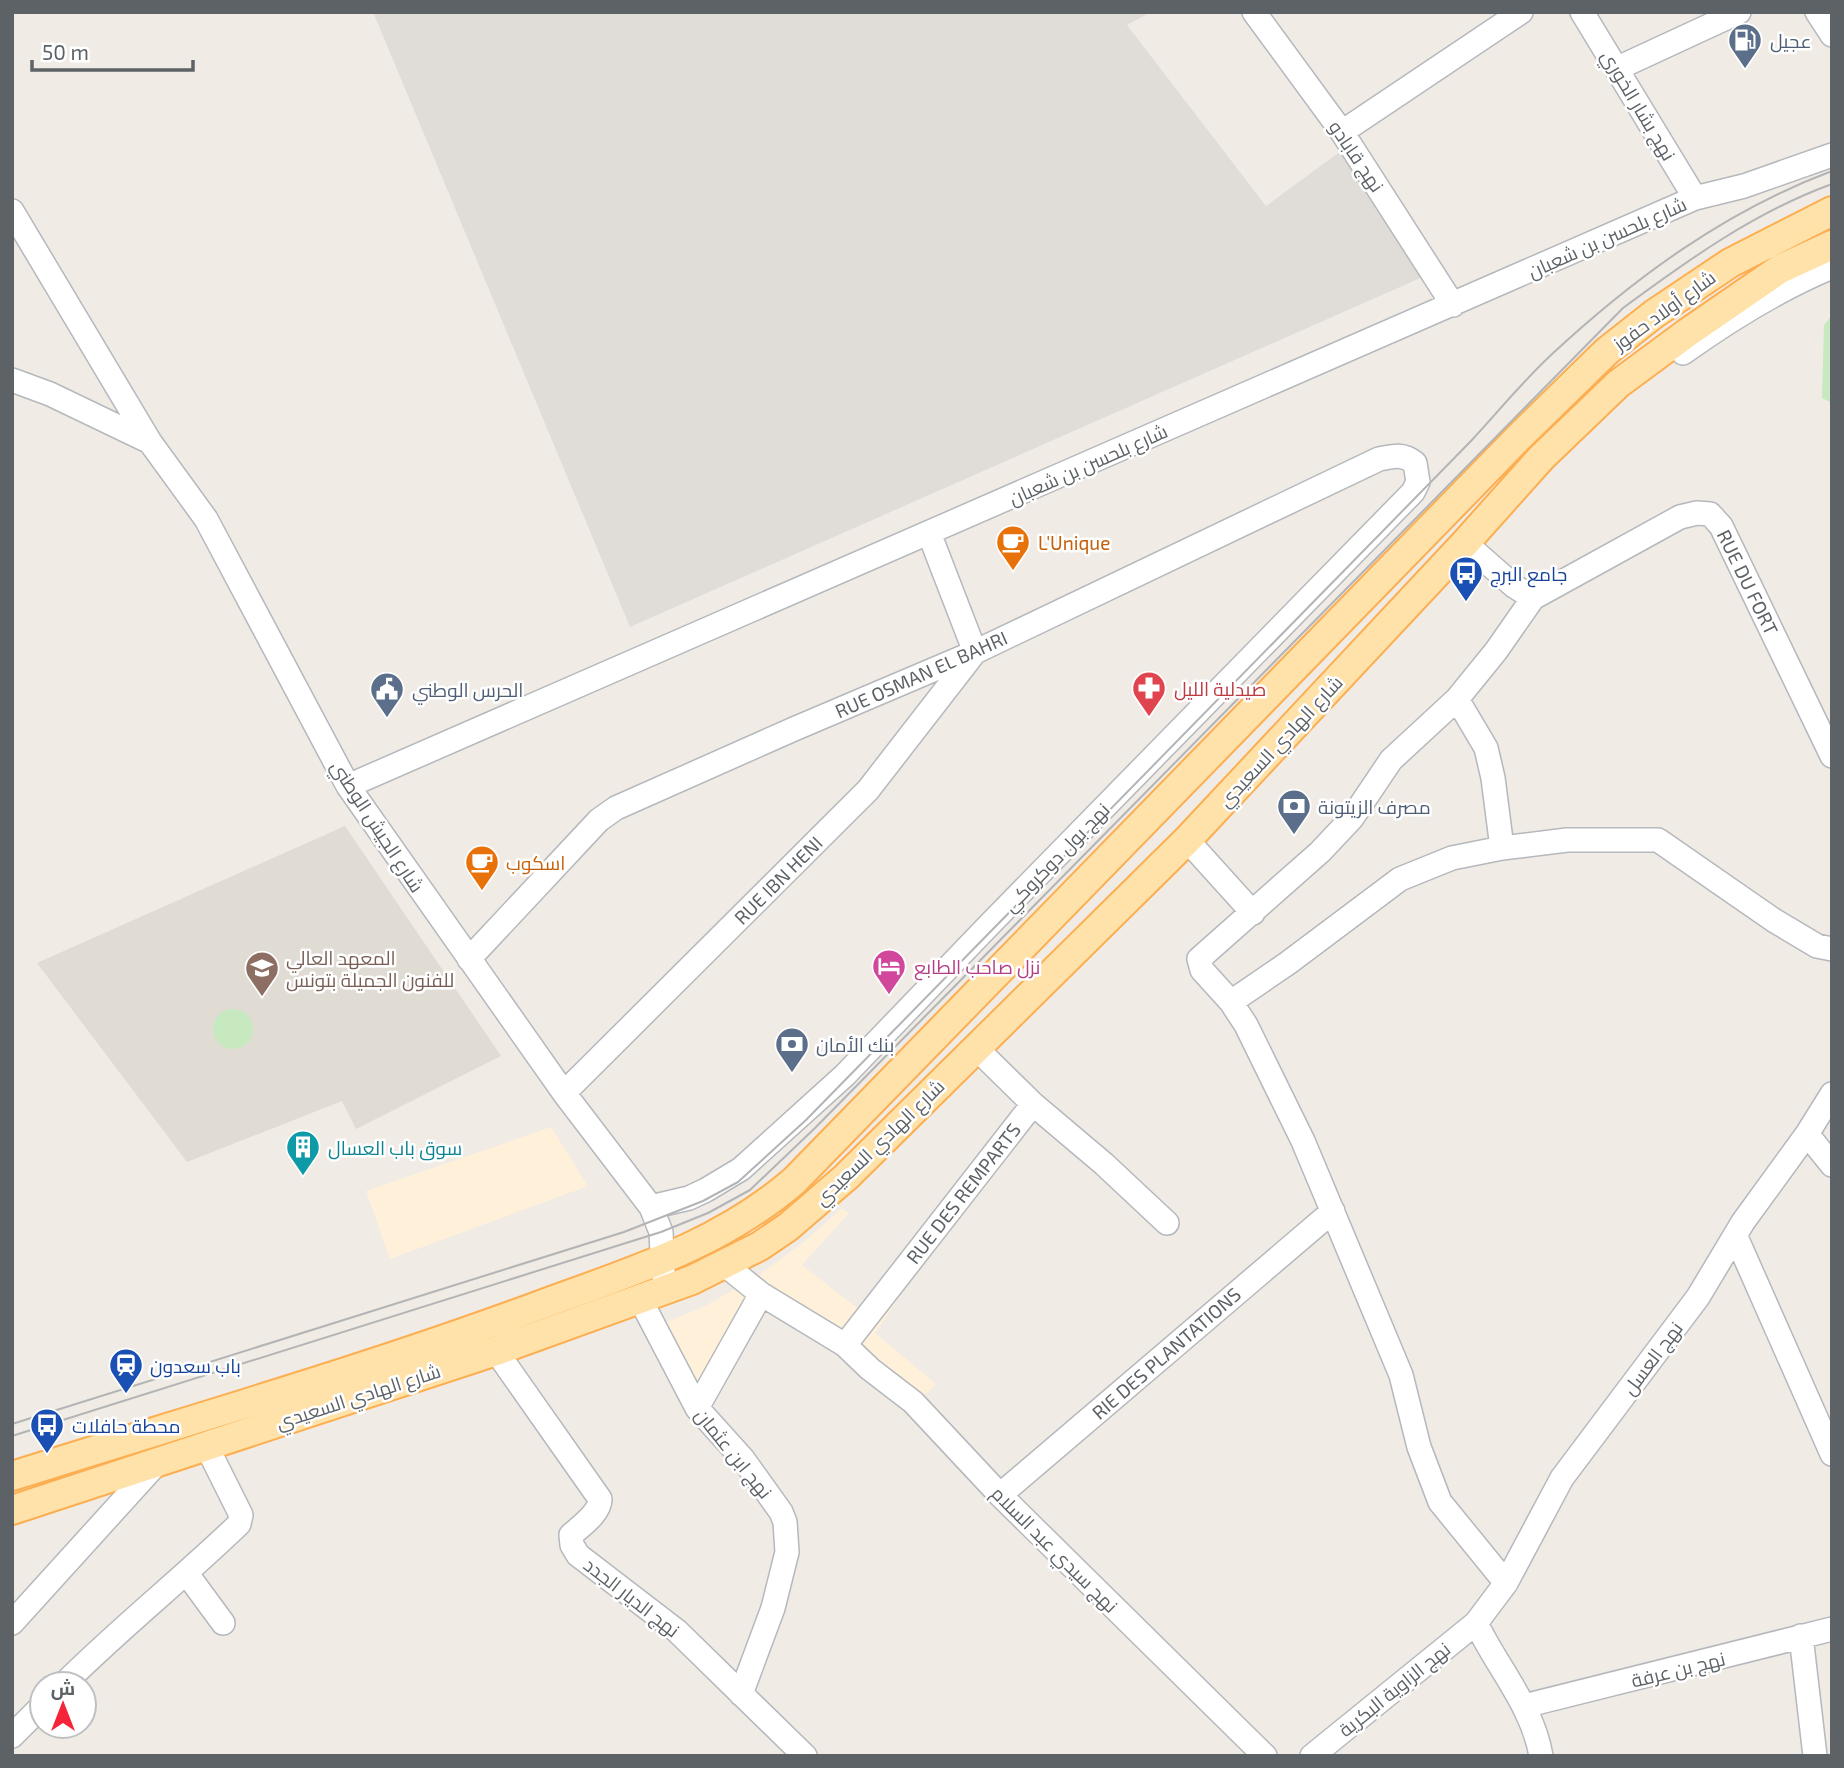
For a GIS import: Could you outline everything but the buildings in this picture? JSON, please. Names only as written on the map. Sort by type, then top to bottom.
[{"type":"main road","name":"شارع أولاد حفوز","points":[[1518,438],[1608,351],[1654,314],[1730,263],[1832,211]]},
{"type":"main road","name":"شارع أولاد حفوز","points":[[1541,458],[1618,384],[1687,333],[1780,269],[1832,245]]},
{"type":"main road","name":"شارع الهادي السعيدي","points":[[12,1476],[478,1328],[664,1260],[742,1221],[794,1181],[1518,438]]},
{"type":"main road","name":"شارع الهادي السعيدي","points":[[12,1510],[496,1351],[650,1295],[725,1265],[788,1227],[976,1048],[1187,840],[1541,458]]},
{"type":"street","name":"نهج قابادو","points":[[1254,12],[1342,132],[1453,305]]},
{"type":"street","points":[[1342,132],[1521,12]]},
{"type":"street","name":"نهج بشار الخوري","points":[[1582,12],[1695,198]]},
{"type":"street","points":[[1618,68],[1739,12]]},
{"type":"street","points":[[1817,12],[1832,35]]},
{"type":"street","name":"شارع بلحسن بن شعبان","points":[[348,786],[1695,198],[1744,186],[1832,155]]},
{"type":"street","points":[[12,211],[150,442]]},
{"type":"street","points":[[1516,486],[1627,393],[1703,339],[1760,303],[1832,267]]},
{"type":"street","name":"شارع الجيش الوطني","points":[[12,380],[50,394],[150,442],[206,519],[348,786],[564,1093],[651,1207],[661,1232],[664,1260],[650,1295]]},
{"type":"street","name":"RUE OSMAN EL BAHRI","points":[[469,959],[606,814],[794,729],[975,652],[1379,459],[1407,456],[1415,463]]},
{"type":"street","name":"نهج بول دوكروكي","points":[[651,1207],[689,1198],[741,1169],[845,1075],[990,923],[1413,492],[1418,482],[1415,463]]},
{"type":"street","name":"RUE DU FORT","points":[[1533,598],[1680,517],[1697,513],[1710,514],[1721,526],[1832,756]]},
{"type":"street","points":[[929,533],[975,652]]},
{"type":"street","points":[[1465,542],[1514,586],[1533,598],[1496,651],[1457,699],[1391,760],[1352,818],[1320,852],[1199,959],[1202,970],[1231,1002],[1247,1025],[1303,1141],[1401,1375],[1419,1447],[1440,1502],[1506,1583]]},
{"type":"street","name":"RUE IBN HENI","points":[[564,1093],[868,790],[975,652]]},
{"type":"street","points":[[1457,699],[1486,748],[1493,778],[1502,848]]},
{"type":"street","points":[[1187,840],[1253,913]]},
{"type":"street","points":[[1231,1002],[1289,963],[1401,879],[1452,858],[1502,848],[1567,840],[1658,840],[1775,921],[1817,946],[1832,948]]},
{"type":"street","name":"RUE DES REMPARTS","points":[[845,1345],[1033,1104],[1023,1091],[976,1048]]},
{"type":"street","name":"نهج العسل","points":[[1476,1623],[1506,1583],[1562,1478],[1698,1297],[1743,1222],[1807,1134],[1832,1094]]},
{"type":"street","points":[[1033,1104],[1104,1164],[1167,1223]]},
{"type":"street","points":[[1807,1134],[1832,1165]]},
{"type":"street","name":"RIE DES PLANTATIONS","points":[[1000,1495],[1333,1211]]},
{"type":"street","points":[[1736,1237],[1832,1454]]},
{"type":"street","name":"نهج سيدي عبد السلام","points":[[725,1265],[761,1294],[845,1345],[870,1369],[913,1402],[1000,1495],[1265,1756]]},
{"type":"street","points":[[697,1408],[761,1294]]},
{"type":"street","name":"نهج ابن عثمان","points":[[650,1295],[697,1408],[751,1469],[781,1512],[788,1536],[787,1552],[773,1608],[741,1694]]},
{"type":"street","name":"نهج الديار الجدد","points":[[496,1351],[600,1499],[596,1511],[571,1535],[572,1545],[578,1555],[677,1631],[805,1756]]},
{"type":"street","points":[[78,1670],[187,1574],[239,1524],[242,1515],[206,1446]]},
{"type":"street","points":[[12,1623],[158,1462]]},
{"type":"street","points":[[187,1574],[223,1623]]},
{"type":"street","points":[[1476,1623],[1489,1650],[1524,1706],[1541,1756]]},
{"type":"street","name":"نهج الزاوية البكرية","points":[[1312,1756],[1476,1623]]},
{"type":"street","name":"نهج بن عرفة","points":[[1524,1706],[1685,1668],[1832,1629]]},
{"type":"street","points":[[1801,1636],[1815,1756]]},
{"type":"street","points":[[12,1736],[28,1720]]},
{"type":"shaded area","points":[[373,12],[1151,12],[1127,25],[1266,206],[1341,151],[1425,276],[630,627]]},
{"type":"shaded area","name":"المعهد العالي للفنون الجميلة بتونس","points":[[345,826],[501,1056],[356,1129],[342,1101],[187,1162],[37,963]]},
{"type":"shaded area","name":"سوق باب العسال","points":[[551,1127],[588,1186],[390,1259],[366,1191]]},
{"type":"shaded area","points":[[842,1208],[849,1213],[802,1265],[861,1311],[930,1217],[947,1227],[875,1333],[936,1384],[910,1410],[840,1355],[772,1313],[757,1312],[698,1398],[650,1329],[705,1306],[756,1277],[805,1241]]},
{"type":"green space","points":[[1832,315],[1832,403],[1822,398],[1824,325]]},
{"type":"green space","points":[[233,1009],[241,1010],[247,1015],[252,1021],[252,1037],[247,1043],[241,1048],[233,1049],[225,1048],[219,1043],[214,1037],[213,1029],[214,1021],[219,1015],[225,1010]]},
{"type":"tram line","points":[[12,1424],[624,1232],[703,1201],[738,1182],[806,1120],[1470,442],[1551,355],[1615,299],[1682,249],[1755,206],[1832,171]]},
{"type":"tram line","points":[[12,1436],[661,1232],[708,1213],[750,1190],[815,1128],[1623,308],[1697,255],[1749,223],[1832,184]]},
{"type":"place","name":"عجيل","points":[[1745,70]]},
{"type":"place","name":"L'Unique","points":[[1013,572]]},
{"type":"place","name":"جامع البرج","points":[[1466,603]]},
{"type":"place","name":"صيدلية الليل","points":[[1149,718]]},
{"type":"place","name":"الحرس الوطني","points":[[387,719]]},
{"type":"place","name":"مصرف الزيتونة","points":[[1294,836]]},
{"type":"place","name":"اسكوب","points":[[482,892]]},
{"type":"place","name":"نزل صاحب الطابع","points":[[889,996]]},
{"type":"place","name":"المعهد العالي للفنون الجميلة بتونس","points":[[262,998]]},
{"type":"place","name":"بنك الأمان","points":[[792,1074]]},
{"type":"place","name":"سوق باب العسال","points":[[303,1177]]},
{"type":"place","name":"باب سعدون","points":[[126,1395]]},
{"type":"place","name":"محطة حافلات","points":[[47,1455]]}]
